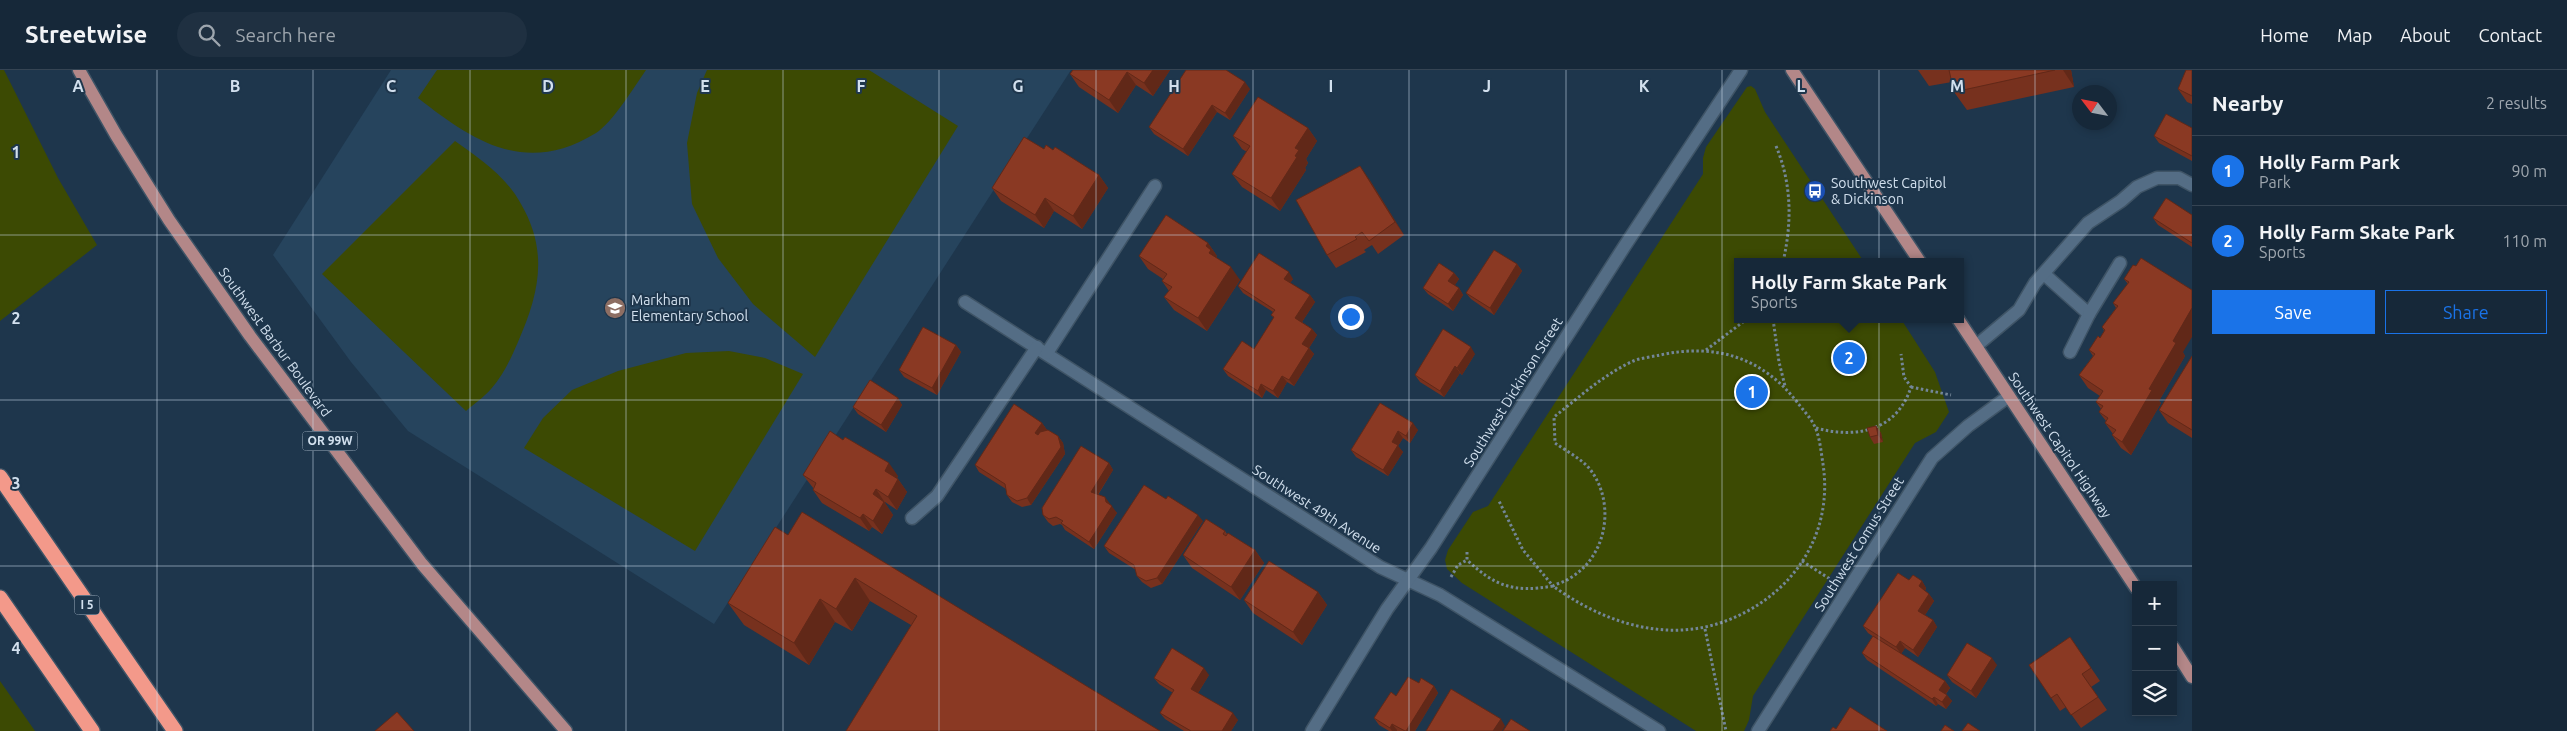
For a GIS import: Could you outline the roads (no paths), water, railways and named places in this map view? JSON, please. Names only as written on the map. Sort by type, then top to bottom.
[{"type":"highway","name":"I 5","points":[[0,478],[174,731]]},
{"type":"highway","points":[[0,598],[92,731]]},
{"type":"main road","name":"Southwest Barbur Boulevard","points":[[79,70],[116,135],[169,220],[261,351],[422,564],[566,731]]},
{"type":"main road","points":[[1792,70],[1917,258]]},
{"type":"main road","name":"Southwest Capitol Highway","points":[[1961,323],[2132,582]]},
{"type":"main road","points":[[2177,653],[2192,677]]},
{"type":"street","name":"Southwest Dickinson Street","points":[[1312,731],[1387,609],[1408,580],[1741,70]]},
{"type":"street","points":[[1976,346],[2019,310],[2035,283],[2088,222],[2121,201],[2137,188],[2157,178],[2179,178],[2192,185]]},
{"type":"street","points":[[912,518],[937,496],[1042,350],[1155,186]]},
{"type":"street","points":[[2070,352],[2089,314],[2120,263]]},
{"type":"street","points":[[2044,274],[2089,314]]},
{"type":"street","name":"Southwest 49th Avenue","points":[[965,302],[1380,568],[1440,595],[1659,731]]},
{"type":"street","name":"Southwest Comus Street","points":[[1758,731],[1932,458],[1968,426],[2009,396]]},
{"type":"place","name":"Southwest Capitol & Dickinson","points":[[1815,191]]},
{"type":"place","name":"Markham Elementary School","points":[[615,308]]},
{"type":"place","name":"Holly Farm Skate Park","points":[[1849,358]]},
{"type":"place","name":"Holly Farm Park","points":[[1752,392]]}]
